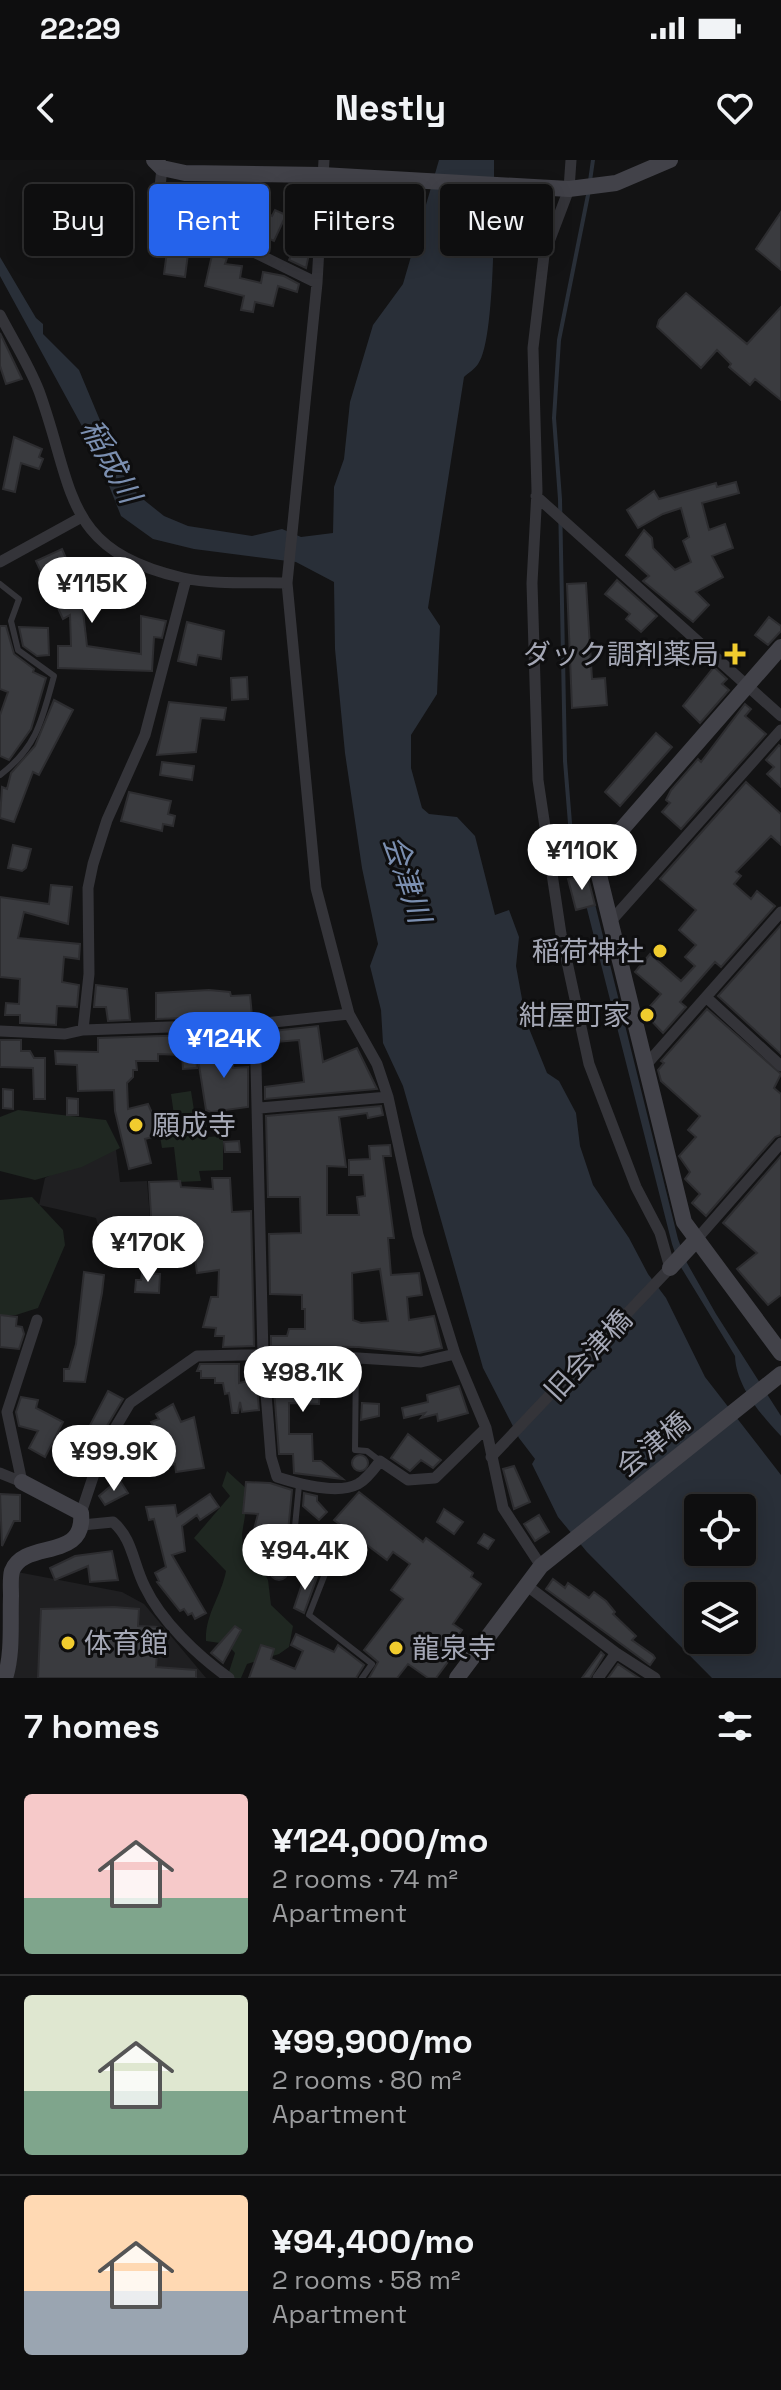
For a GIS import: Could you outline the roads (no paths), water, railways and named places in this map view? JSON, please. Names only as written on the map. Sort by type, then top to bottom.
[{"type":"street","points":[[571,160],[569,189],[544,255],[533,348],[536,496],[532,583],[538,780],[561,934],[589,1064],[636,1187],[660,1233],[670,1268]]},
{"type":"street","points":[[317,283],[174,213],[160,187],[158,164],[215,175],[323,167],[569,189],[616,183],[670,160]]},
{"type":"street","points":[[323,167],[317,283],[290,525],[287,583],[316,888],[349,1014],[377,1064],[388,1097],[418,1235],[455,1354],[486,1428],[503,1508],[541,1566]]},
{"type":"street","points":[[0,315],[38,389],[80,518],[118,555],[186,579],[287,583]]},
{"type":"street","points":[[536,496],[781,716]]},
{"type":"street","points":[[0,562],[80,518]]},
{"type":"street","points":[[83,1030],[89,974],[88,888],[93,864],[107,820],[145,735],[186,579]]},
{"type":"street","points":[[781,647],[599,859],[598,871],[684,1222],[781,1353]]},
{"type":"street","points":[[611,921],[781,730]]},
{"type":"street","points":[[645,1066],[781,912]]},
{"type":"street","points":[[707,998],[781,1066]]},
{"type":"street","points":[[0,1031],[65,1034],[83,1030],[255,1024],[349,1014]]},
{"type":"street","points":[[255,1024],[260,1108],[257,1172],[263,1355],[271,1457],[277,1477],[299,1485],[349,1488],[362,1482],[380,1461],[408,1480],[435,1478],[486,1428]]},
{"type":"street","points":[[260,1108],[388,1097]]},
{"type":"street","points":[[670,1268],[781,1143]]},
{"type":"street","name":"旧会津橋","points":[[491,1457],[670,1268]]},
{"type":"street","points":[[22,1482],[7,1412],[37,1320]]},
{"type":"street","points":[[5,1678],[6,1571],[26,1556],[57,1548],[79,1534],[102,1450],[130,1403],[197,1356],[263,1355],[421,1362],[455,1354]]},
{"type":"street","name":"会津橋","points":[[457,1678],[541,1566],[780,1375]]},
{"type":"street","points":[[0,1473],[22,1482],[82,1519],[113,1522],[126,1533],[144,1586],[159,1612],[229,1678]]},
{"type":"street","points":[[526,1585],[616,1653],[655,1678]]},
{"type":"street","points":[[598,1678],[616,1653]]},
{"type":"lane","points":[[0,584],[19,599],[11,621],[18,650],[54,676],[32,745],[23,758],[0,775]]},
{"type":"lane","points":[[356,1359],[355,1450],[367,1451],[380,1461]]},
{"type":"lane","points":[[299,1485],[292,1558],[325,1574],[309,1615],[372,1664],[362,1678]]},
{"type":"water","points":[[439,160],[494,160],[494,184],[440,184],[440,256],[493,256],[493,266],[484,350],[478,364],[464,377],[428,608],[440,626],[437,694],[411,735],[411,768],[422,808],[429,814],[457,817],[475,836],[495,915],[509,910],[519,937],[516,966],[526,1021],[547,1073],[559,1081],[576,1113],[580,1146],[593,1185],[666,1298],[705,1377],[781,1475],[781,1678],[712,1678],[688,1654],[756,1654],[756,1582],[684,1582],[684,1650],[587,1552],[558,1517],[532,1464],[535,1459],[519,1438],[483,1368],[403,1086],[383,1043],[381,1010],[370,966],[378,944],[362,868],[345,753],[335,649],[334,582],[296,562],[194,549],[153,539],[121,516],[95,450],[0,276],[0,257],[36,318],[43,324],[43,334],[79,370],[122,473],[139,496],[164,516],[188,526],[252,536],[282,529],[301,537],[333,533],[334,487],[344,459],[350,402],[373,325],[403,284],[411,256],[424,256],[424,212]]},
{"type":"water","points":[[595,904],[678,1239],[687,1263],[716,1314],[781,1416],[781,1436],[745,1389],[735,1356],[679,1264],[672,1244],[586,905]]},
{"type":"waterway","points":[[590,181],[593,160]]},
{"type":"waterway","points":[[581,880],[572,848],[565,761],[560,499],[554,418],[559,340],[589,190]]},
{"type":"place","name":"ダック調剤薬局","points":[[735,654]]},
{"type":"place","name":"稲荷神社","points":[[660,951]]},
{"type":"place","name":"紺屋町家","points":[[647,1015]]},
{"type":"place","name":"願成寺","points":[[136,1125]]},
{"type":"place","name":"体育館","points":[[68,1643]]},
{"type":"place","name":"龍泉寺","points":[[396,1648]]},
{"type":"water label","name":"稲成川","points":[[111,461]]},
{"type":"water label","name":"会津川","points":[[407,879]]}]
